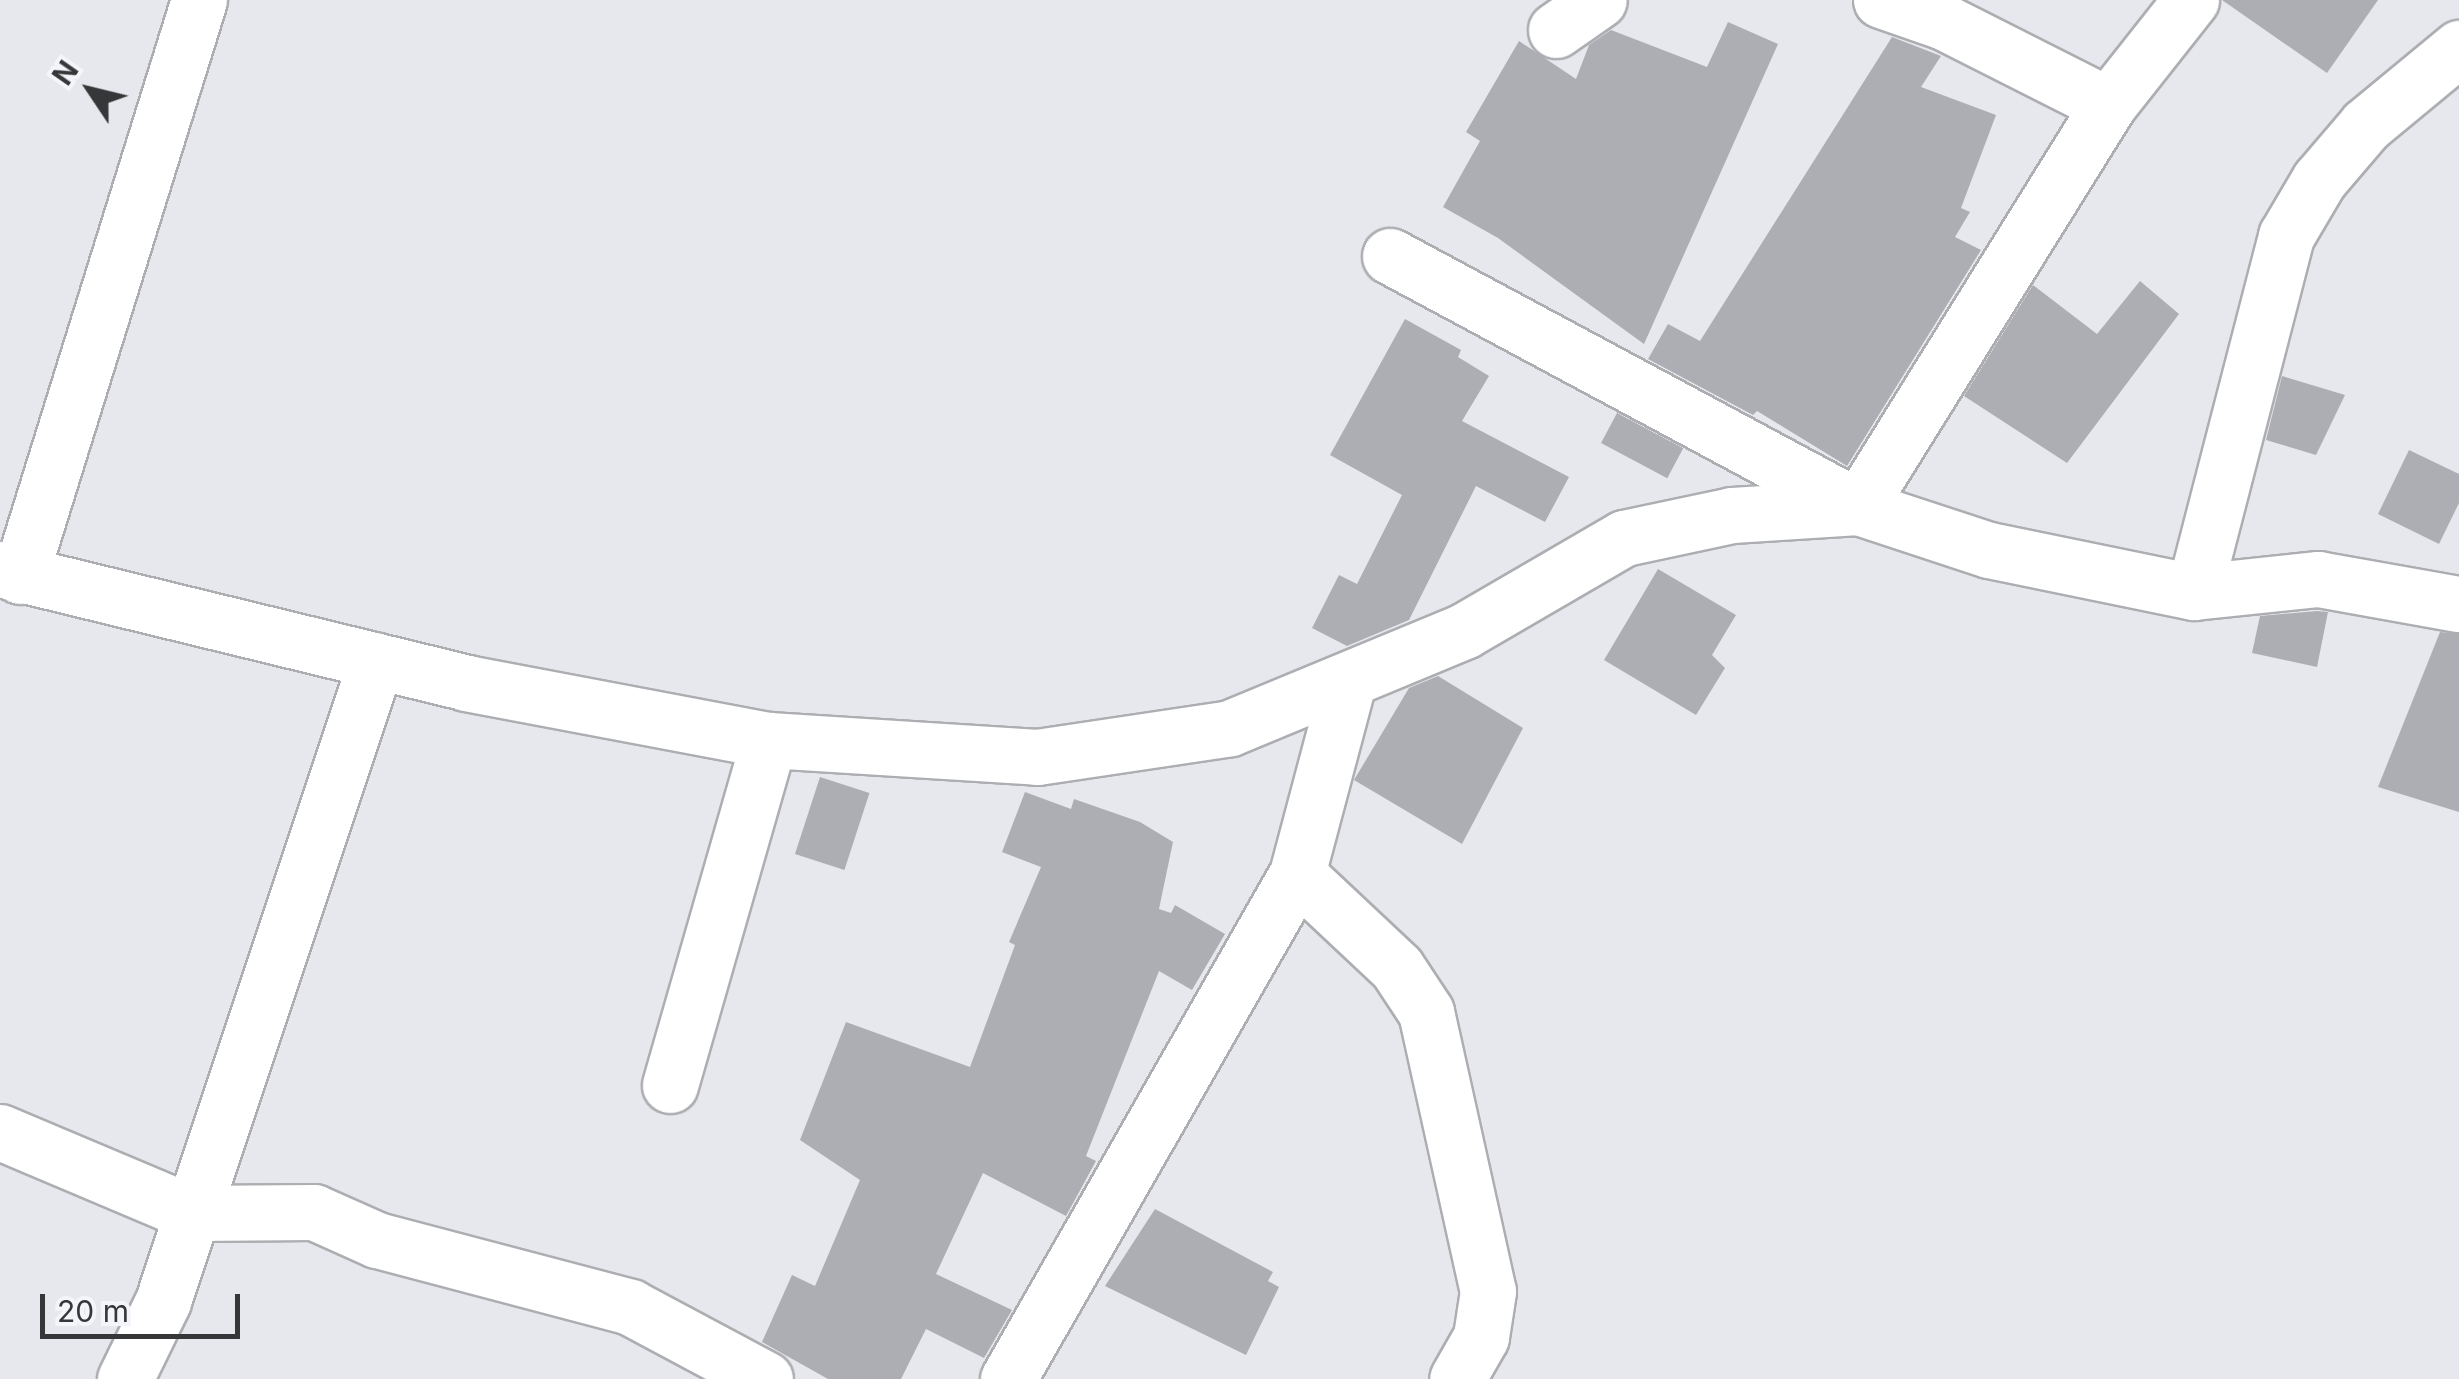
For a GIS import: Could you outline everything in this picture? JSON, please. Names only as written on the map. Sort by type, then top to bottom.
[{"type":"street","points":[[199,0],[10,572],[376,661],[769,740],[1036,757],[1230,728],[1464,631],[1624,538],[1732,514],[1858,507]]},
{"type":"street","points":[[1881,0],[1944,22],[2108,105]]},
{"type":"street","points":[[1858,507],[2108,105],[2191,0]]},
{"type":"street","points":[[2194,592],[2286,236],[2319,180],[2366,126],[2459,48]]},
{"type":"street","points":[[1390,256],[1858,507],[1989,550],[2194,592],[2318,580],[2459,604]]},
{"type":"street","points":[[126,1379],[163,1300],[376,661]]},
{"type":"street","points":[[1008,1379],[1298,874],[1348,682]]},
{"type":"street","points":[[670,1085],[769,740]]},
{"type":"street","points":[[1298,874],[1397,968],[1426,1012],[1488,1291],[1481,1337],[1458,1379]]},
{"type":"street","points":[[0,1132],[192,1212],[314,1212],[377,1240],[630,1307],[765,1379]]},
{"type":"building","points":[[2222,0],[2378,0],[2327,73]]},
{"type":"building","points":[[1728,22],[1778,44],[1644,344],[1498,238],[1443,207],[1480,141],[1466,132],[1519,41],[1576,79],[1589,45],[1611,30],[1707,67]]},
{"type":"building","points":[[1892,37],[1941,56],[1921,87],[1996,115],[1961,208],[1970,212],[1955,237],[1981,250],[1847,466],[1757,411],[1753,415],[1648,359],[1668,324],[1700,341]]},
{"type":"building","points":[[2140,281],[2179,314],[2067,463],[1964,396],[2033,285],[2097,334]]},
{"type":"building","points":[[1405,319],[1461,350],[1458,357],[1489,376],[1462,421],[1569,477],[1545,522],[1476,486],[1409,620],[1347,646],[1312,628],[1339,575],[1357,584],[1402,495],[1330,455]]},
{"type":"building","points":[[2282,376],[2345,395],[2316,455],[2266,440]]},
{"type":"building","points":[[1617,413],[1683,448],[1667,478],[1601,443]]},
{"type":"building","points":[[2409,450],[2459,474],[2459,503],[2439,544],[2378,514]]},
{"type":"building","points":[[1658,569],[1736,615],[1712,655],[1725,668],[1696,715],[1604,660]]},
{"type":"building","points":[[2328,612],[2317,667],[2252,653],[2260,616]]},
{"type":"building","points":[[2440,632],[2459,634],[2459,812],[2378,787]]},
{"type":"building","points":[[1438,676],[1523,728],[1462,844],[1354,780],[1409,688]]},
{"type":"building","points":[[820,777],[869,793],[844,870],[795,854]]},
{"type":"building","points":[[1025,792],[1071,809],[1074,799],[1140,822],[1173,842],[1159,909],[1171,913],[1175,905],[1225,934],[1192,990],[1159,971],[1086,1156],[1096,1161],[1066,1216],[983,1173],[936,1274],[1012,1310],[984,1358],[926,1329],[901,1379],[828,1379],[762,1342],[792,1275],[815,1286],[860,1180],[800,1140],[846,1022],[970,1067],[1015,945],[1009,942],[1041,867],[1002,852]]},
{"type":"building","points":[[1155,1209],[1273,1272],[1268,1281],[1279,1287],[1246,1355],[1105,1286]]}]
